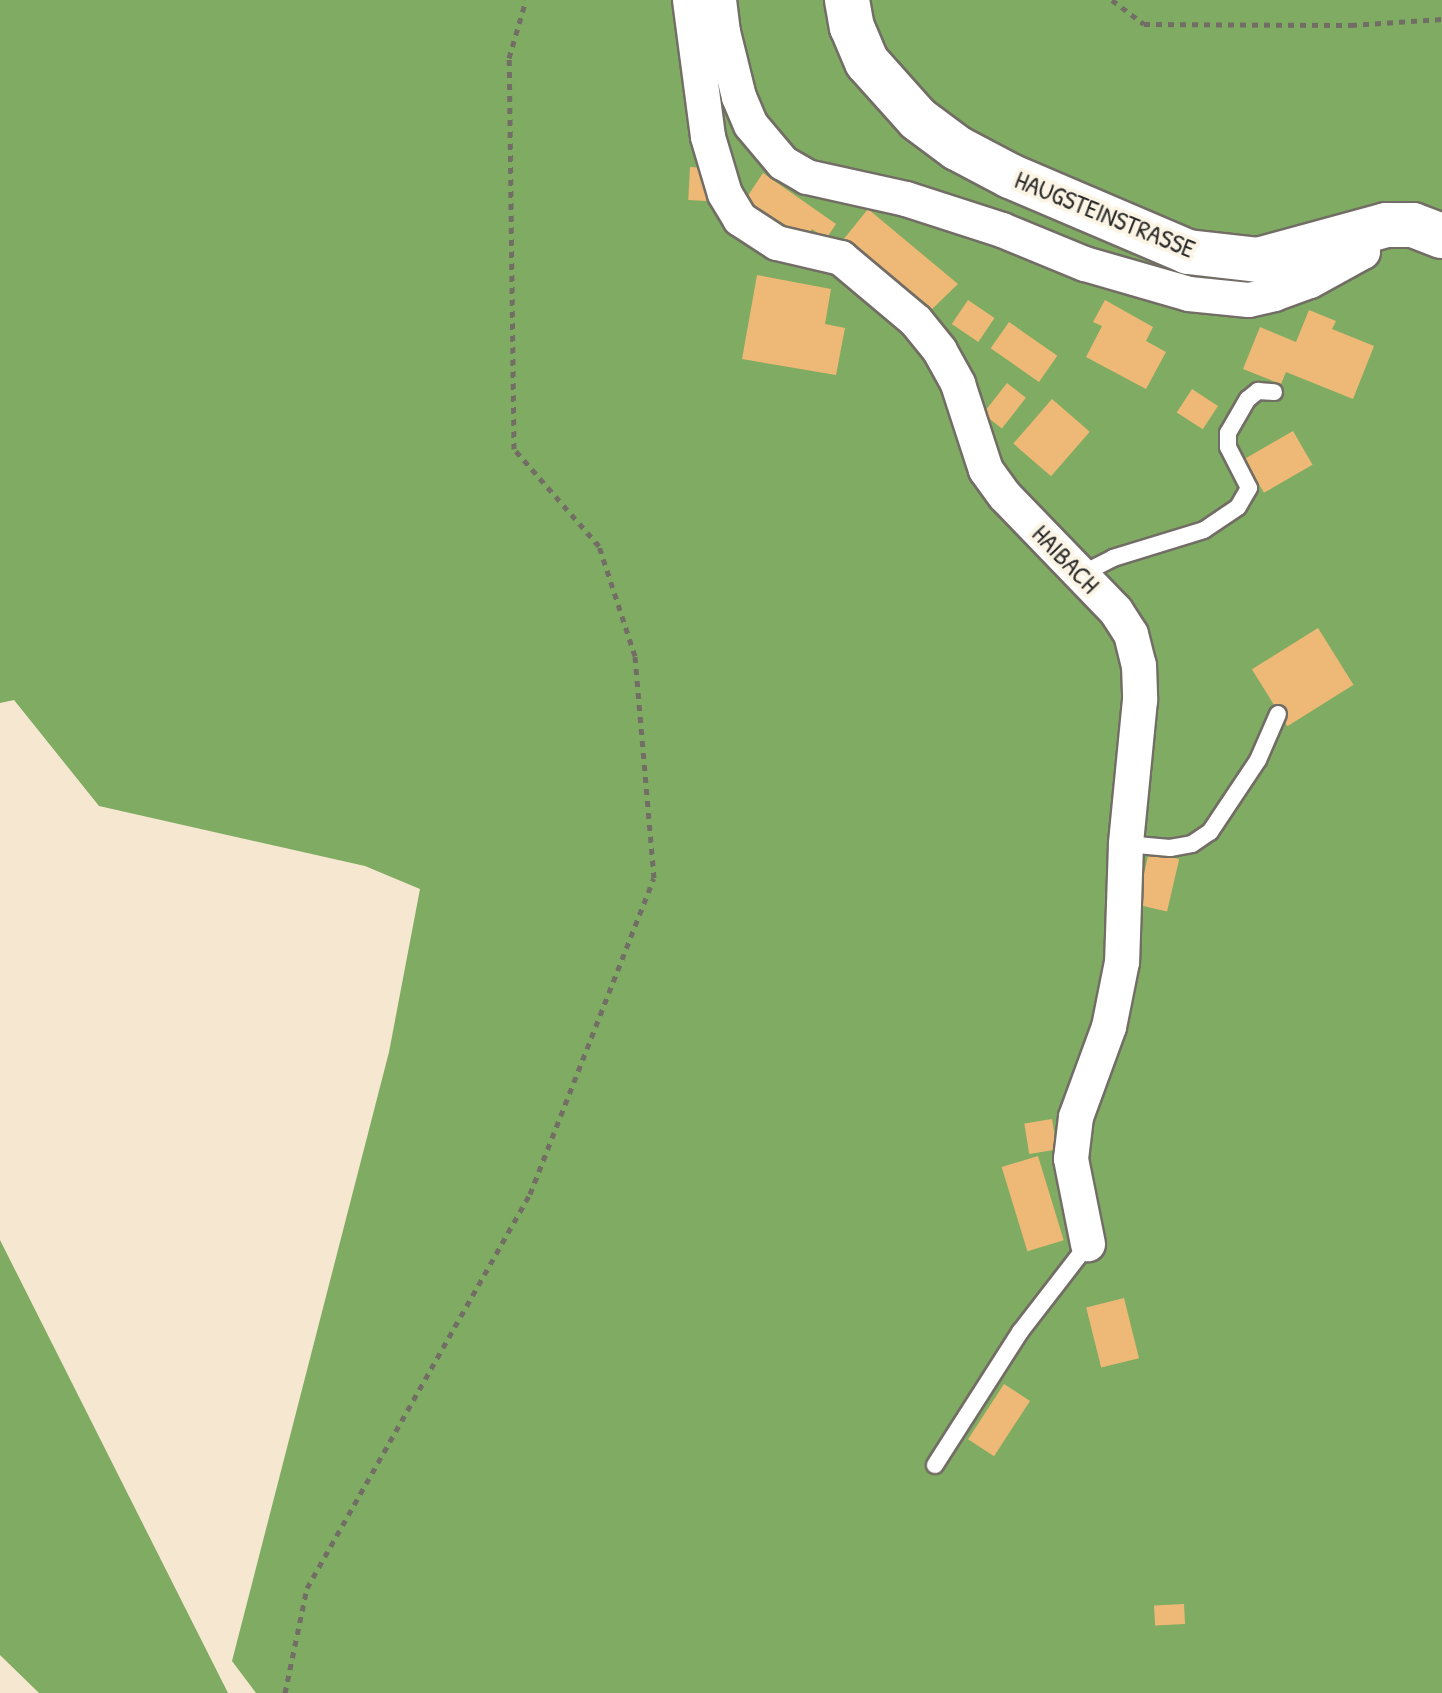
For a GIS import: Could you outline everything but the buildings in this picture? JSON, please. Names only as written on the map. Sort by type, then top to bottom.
[{"type":"main road","name":"HAUGSTEINSTRASSE","points":[[847,0],[852,27],[867,62],[918,119],[957,148],[1010,176],[1188,252],[1224,259],[1258,260],[1386,225],[1413,225],[1442,236]]},
{"type":"street","name":"HAIBACH","points":[[690,0],[708,137],[725,194],[740,219],[777,243],[841,258],[916,321],[940,351],[958,384],[986,470],[1005,496],[1116,611],[1131,634],[1139,665],[1140,700],[1126,844],[1122,962],[1118,997],[1076,1117],[1071,1159],[1088,1244]]},
{"type":"street","points":[[719,0],[723,32],[739,97],[751,125],[783,163],[807,177],[906,199],[1002,230],[1111,272],[1189,294],[1249,300],[1298,285],[1363,252],[1356,232]]},
{"type":"lane","points":[[1082,574],[1113,558],[1204,530],[1238,507],[1249,488],[1228,447],[1228,433],[1248,399],[1258,391],[1274,392]]},
{"type":"lane","points":[[1126,844],[1170,848],[1192,844],[1210,832],[1258,760],[1278,714]]},
{"type":"lane","points":[[935,1465],[1020,1332],[1088,1244]]},
{"type":"path","points":[[285,1693],[307,1588],[530,1194],[654,878],[635,656],[604,560],[599,546],[514,449],[509,58],[526,0]]},
{"type":"path","points":[[1112,0],[1144,24],[1351,25],[1442,19]]},
{"type":"green space","points":[[0,0],[1442,0],[1442,1693],[256,1693],[232,1661],[389,1052],[420,889],[365,866],[99,806],[14,700],[0,703]]},
{"type":"green space","points":[[0,1240],[228,1693],[39,1693],[0,1655]]}]
